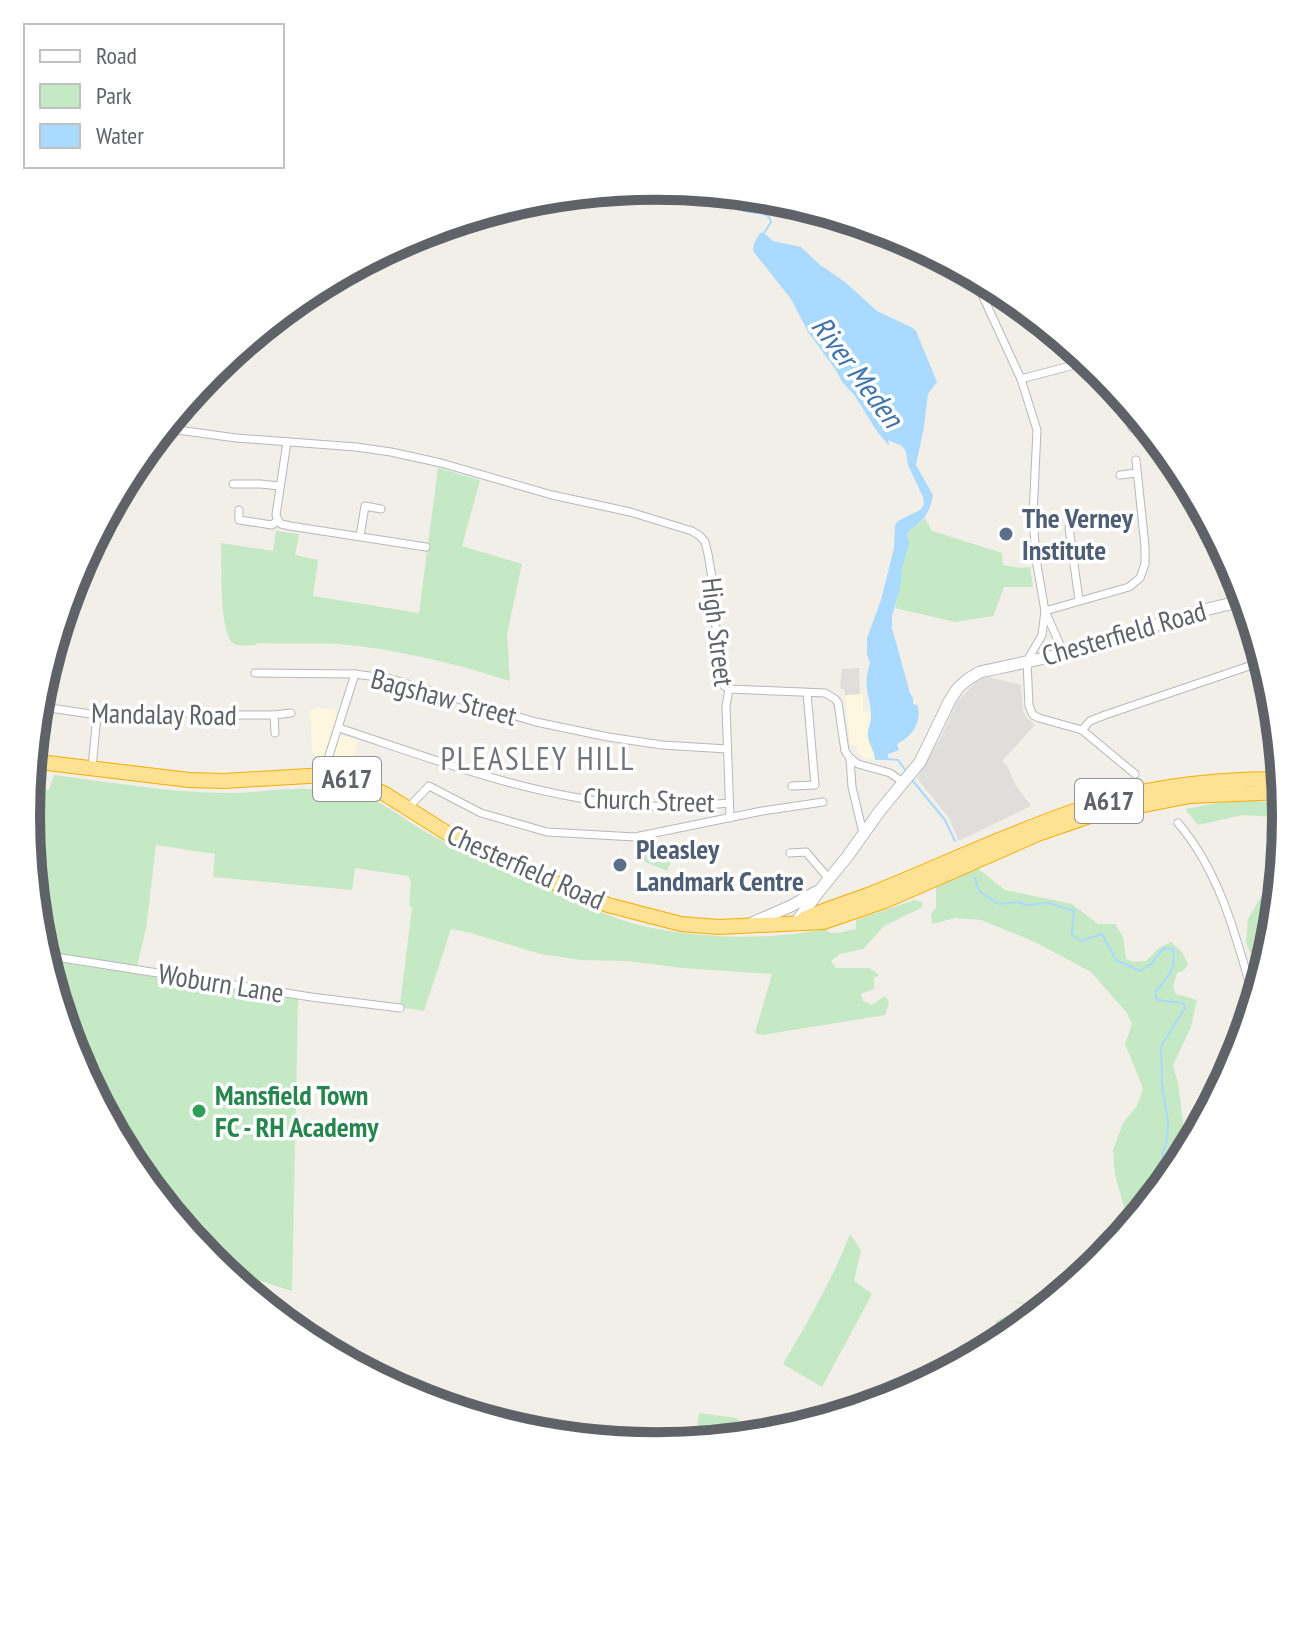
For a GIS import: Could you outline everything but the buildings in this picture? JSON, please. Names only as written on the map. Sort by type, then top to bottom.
[{"type":"highway","name":"Chesterfield Road","points":[[42,763],[189,780],[325,775],[358,781],[385,794],[469,847],[608,905],[681,924],[719,927],[796,922]]},
{"type":"highway","name":"A617","points":[[796,922],[1085,807],[1145,791],[1198,782],[1271,779]]},
{"type":"highway","name":"A617","points":[[796,922],[824,922],[885,901],[1038,834],[1093,815],[1190,796],[1271,793]]},
{"type":"street","points":[[981,294],[1021,379],[1037,430],[1033,516],[1036,559],[1045,611],[1060,645],[1067,653]]},
{"type":"street","points":[[1021,379],[1075,365]]},
{"type":"street","points":[[177,430],[287,442],[276,515],[281,524],[426,547]]},
{"type":"street","name":"High Street","points":[[287,442],[356,447],[441,463],[552,495],[675,525],[700,536],[705,542],[712,578],[720,679],[729,689],[726,706],[730,818]]},
{"type":"street","points":[[1045,611],[1129,587],[1144,571],[1145,546],[1136,460]]},
{"type":"street","points":[[1120,475],[1137,473]]},
{"type":"street","points":[[233,484],[280,486]]},
{"type":"street","points":[[360,536],[365,506],[381,509]]},
{"type":"street","points":[[239,510],[239,520],[272,525],[278,520]]},
{"type":"street","points":[[1069,528],[1075,538],[1079,600]]},
{"type":"street","name":"Chesterfield Road","points":[[796,922],[914,770],[950,700],[968,679],[980,672],[1067,653],[1197,611],[1233,603]]},
{"type":"street","points":[[1045,611],[1042,635],[1027,661],[1029,706],[1033,715],[1082,730],[1135,774]]},
{"type":"street","points":[[1082,730],[1090,721],[1105,715],[1253,665]]},
{"type":"street","name":"Bagshaw Street","points":[[255,673],[355,674],[391,679],[536,722],[662,745],[727,749]]},
{"type":"street","points":[[325,775],[355,674]]},
{"type":"street","points":[[729,689],[825,693],[838,703],[845,751],[850,758],[905,782]]},
{"type":"street","points":[[792,786],[815,785],[807,693]]},
{"type":"street","name":"Mandalay Road","points":[[50,708],[97,715],[159,711],[218,715],[291,713]]},
{"type":"street","points":[[91,769],[97,715]]},
{"type":"street","points":[[274,715],[275,733]]},
{"type":"street","name":"Church Street","points":[[339,728],[492,777],[563,796],[682,807],[729,803]]},
{"type":"street","points":[[850,758],[852,787],[862,829],[866,832]]},
{"type":"street","points":[[408,808],[429,786],[481,813],[547,832],[635,837],[823,802]]},
{"type":"street","points":[[1178,823],[1208,866],[1229,915],[1249,982]]},
{"type":"street","points":[[790,853],[806,852],[829,879]]},
{"type":"street","name":"Chesterfield Road","points":[[744,926],[820,890]]},
{"type":"street","name":"Woburn Lane","points":[[57,957],[400,1008]]},
{"type":"shaded area","points":[[859,668],[860,694],[845,695],[840,687],[842,669]]},
{"type":"shaded area","points":[[988,677],[1021,685],[1023,710],[1035,725],[1002,761],[1031,806],[959,841],[949,818],[917,778],[957,702],[977,680]]},
{"type":"shaded area","points":[[863,694],[863,712],[870,712],[875,760],[865,758],[855,745],[850,745],[845,695]]},
{"type":"shaded area","points":[[310,710],[337,710],[329,737],[343,736],[358,740],[351,766],[313,762]]},
{"type":"green space","points":[[438,468],[480,480],[462,546],[522,564],[507,634],[510,681],[382,649],[328,644],[257,643],[243,646],[231,641],[223,608],[221,543],[273,551],[276,531],[299,534],[295,555],[318,560],[313,596],[419,613]]},
{"type":"green space","points":[[925,518],[932,531],[1002,553],[1003,565],[1030,567],[1033,587],[1004,587],[993,616],[955,622],[895,608],[907,533]]},
{"type":"green space","points":[[54,775],[180,791],[237,793],[308,789],[362,797],[383,805],[425,832],[478,859],[616,918],[691,934],[777,936],[825,928],[830,933],[838,933],[856,929],[856,920],[915,900],[923,903],[921,908],[884,926],[863,949],[840,954],[831,961],[836,968],[869,968],[879,975],[874,978],[874,989],[861,994],[863,1001],[872,1005],[885,996],[889,1002],[885,1015],[762,1035],[755,1033],[772,974],[628,961],[581,960],[541,954],[451,929],[424,1011],[400,1005],[412,908],[409,905],[411,882],[408,876],[355,868],[352,890],[213,877],[215,854],[156,845],[146,929],[137,966],[56,953],[41,856],[41,788],[49,790]]},
{"type":"green space","points":[[1272,802],[1272,817],[1243,815],[1198,825],[1185,809],[1218,803]]},
{"type":"green space","points":[[646,849],[672,860],[667,871],[641,860]]},
{"type":"green space","points":[[977,868],[1005,890],[1072,904],[1098,924],[1115,924],[1123,937],[1126,959],[1146,961],[1159,948],[1171,942],[1182,952],[1188,964],[1177,973],[1173,987],[1176,994],[1197,1000],[1191,1027],[1173,1065],[1184,1129],[1168,1158],[1126,1214],[1115,1175],[1113,1150],[1123,1123],[1137,1106],[1143,1088],[1125,1044],[1132,1024],[1127,1013],[1091,972],[1035,942],[981,920],[955,918],[932,924],[936,887]]},
{"type":"green space","points":[[1268,890],[1254,961],[1246,943],[1248,919]]},
{"type":"green space","name":"Mansfield Town FC - RH Academy","points":[[58,962],[298,999],[292,1291],[248,1277],[220,1252],[167,1191],[123,1124],[104,1088],[73,1014]]},
{"type":"green space","points":[[850,1234],[861,1250],[854,1281],[872,1294],[822,1387],[783,1364],[819,1300]]},
{"type":"green space","points":[[1003,1300],[1032,1304],[995,1330],[996,1321],[1030,1305]]},
{"type":"green space","points":[[699,1413],[736,1418],[744,1426],[736,1427],[696,1431]]},
{"type":"water","points":[[760,233],[773,241],[801,247],[877,311],[913,328],[937,382],[928,394],[916,465],[933,495],[924,517],[907,533],[909,544],[892,616],[892,628],[919,717],[912,733],[897,744],[899,750],[888,754],[888,760],[875,760],[868,737],[871,719],[867,638],[881,600],[894,548],[895,525],[920,510],[924,505],[923,497],[902,446],[888,440],[889,446],[876,430],[808,332],[791,299],[753,251]]},
{"type":"waterway","name":"River Meden","points":[[728,204],[769,216],[771,222],[764,233]]},
{"type":"waterway","name":"River Meden","points":[[887,759],[898,760],[906,771]]},
{"type":"waterway","name":"River Meden","points":[[912,780],[945,820],[955,841]]},
{"type":"waterway","name":"River Meden","points":[[975,878],[979,891],[999,904],[1049,903],[1074,911],[1072,935],[1081,941],[1102,934],[1116,960],[1140,971],[1150,965],[1164,948],[1173,949],[1172,968],[1155,992],[1157,1000],[1183,1003],[1185,1008],[1161,1046],[1162,1086],[1168,1122],[1162,1156],[1166,1161]]},
{"type":"place","name":"The Verney Institute","points":[[1006,534]]},
{"type":"place","name":"Pleasley Landmark Centre","points":[[620,865]]},
{"type":"place","name":"Mansfield Town FC - RH Academy","points":[[199,1111]]},
{"type":"district","name":"PLEASLEY HILL","points":[[538,759]]}]
